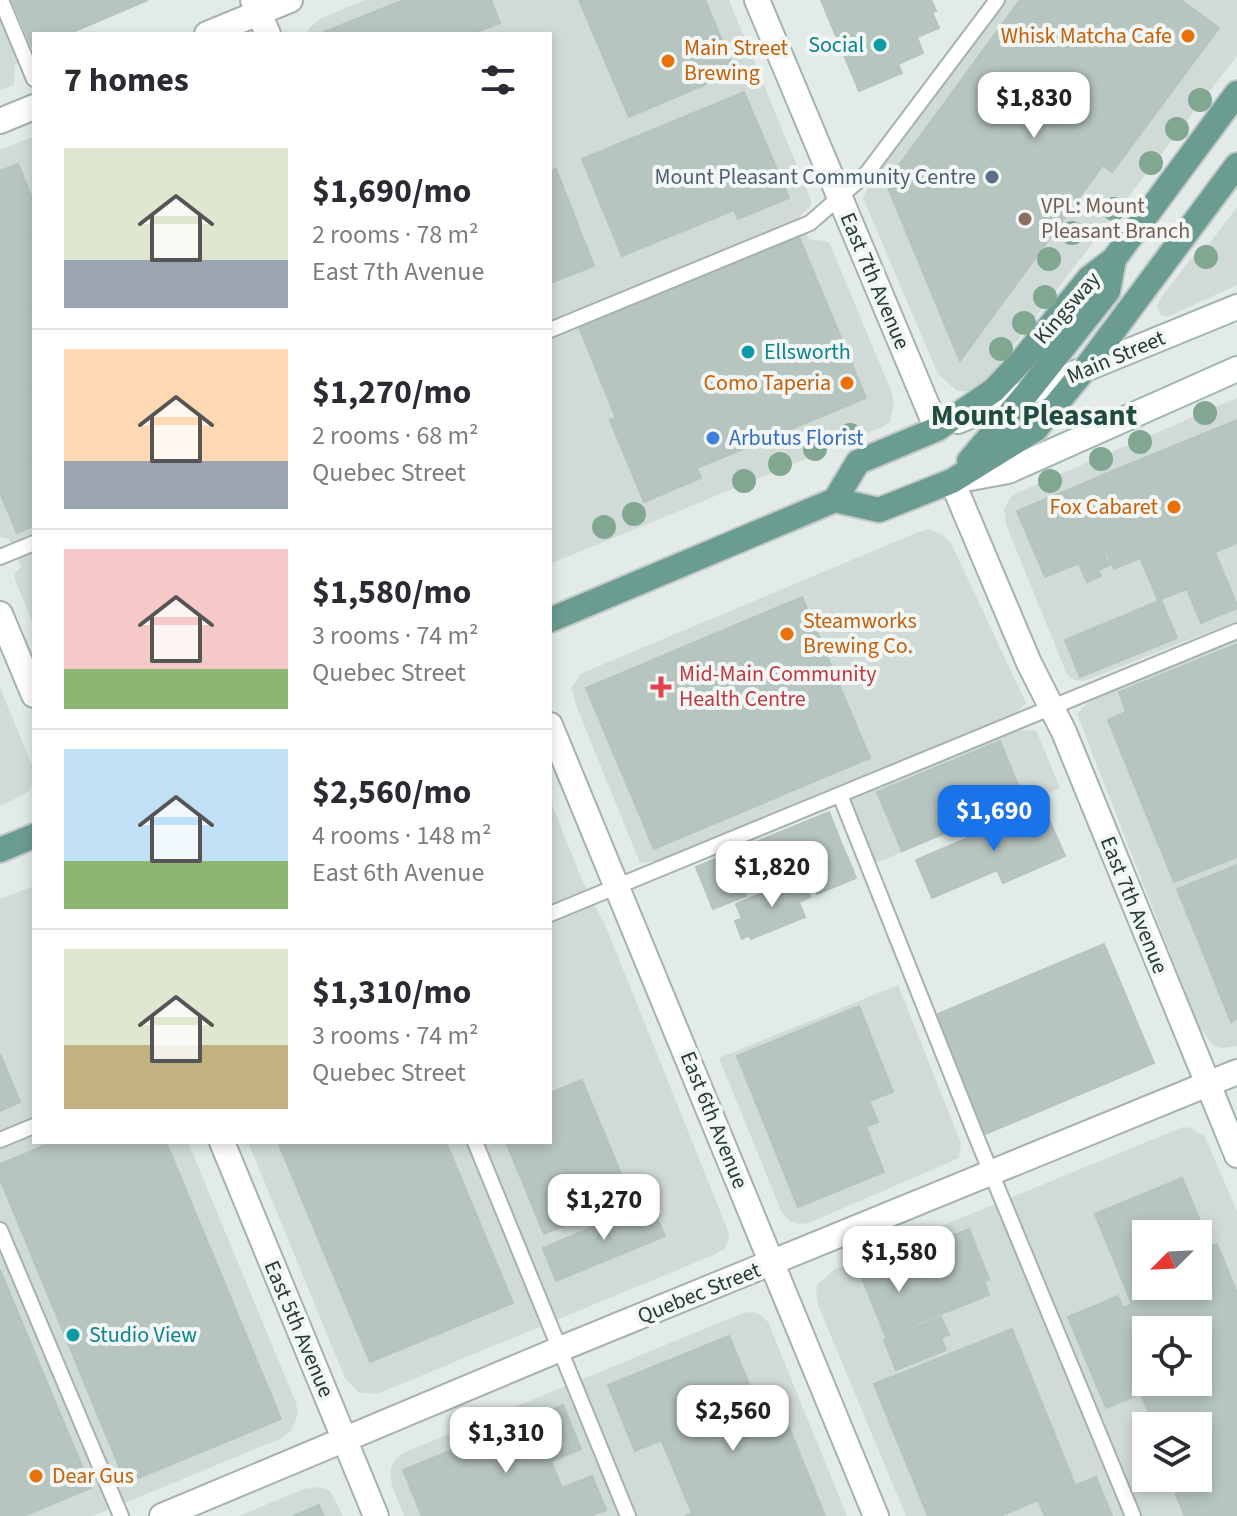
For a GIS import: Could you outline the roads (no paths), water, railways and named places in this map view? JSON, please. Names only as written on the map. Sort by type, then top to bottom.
[{"type":"main road","name":"Kingsway","points":[[937,429],[994,390],[1089,278],[1114,259],[1237,93]]},
{"type":"main road","points":[[552,619],[835,500],[879,510],[952,481],[1036,429],[1085,369],[1237,165]]},
{"type":"main road","points":[[952,481],[1108,291],[1114,259]]},
{"type":"main road","name":"Main Street","points":[[835,500],[858,462],[937,429]]},
{"type":"main road","points":[[0,850],[32,837]]},
{"type":"street","points":[[213,32],[260,16],[290,0]]},
{"type":"street","name":"East 7th Avenue","points":[[757,0],[937,429]]},
{"type":"street","points":[[0,121],[32,108]]},
{"type":"street","name":"Main Street","points":[[937,429],[1237,307]]},
{"type":"street","points":[[952,481],[1008,471],[1237,369]]},
{"type":"street","name":"East 7th Avenue","points":[[952,481],[1024,653],[1052,707],[1237,1155]]},
{"type":"street","points":[[0,614],[32,690]]},
{"type":"street","name":"East 6th Avenue","points":[[552,730],[876,1516]]},
{"type":"street","name":"Quebec Street","points":[[162,1516],[560,1349],[1237,1072]]},
{"type":"street","name":"East 5th Avenue","points":[[223,1144],[376,1516]]},
{"type":"lane","points":[[1,0],[32,74]]},
{"type":"lane","points":[[552,329],[810,223],[867,173],[997,0]]},
{"type":"lane","points":[[0,557],[32,544]]},
{"type":"lane","points":[[552,913],[1237,631]]},
{"type":"lane","points":[[840,795],[1133,1516]]},
{"type":"lane","points":[[0,1140],[32,1127]]},
{"type":"lane","points":[[476,1144],[628,1516]]},
{"type":"lane","points":[[0,1230],[121,1516]]},
{"type":"place","name":"Whisk Matcha Cafe","points":[[1188,36]]},
{"type":"place","name":"Social","points":[[880,45]]},
{"type":"place","name":"Main Street Brewing","points":[[668,61]]},
{"type":"place","name":"Mount Pleasant Community Centre","points":[[992,177]]},
{"type":"place","name":"VPL: Mount Pleasant Branch","points":[[1025,219]]},
{"type":"place","name":"Ellsworth","points":[[748,352]]},
{"type":"place","name":"Como Taperia","points":[[847,383]]},
{"type":"place","name":"Arbutus Florist","points":[[713,438]]},
{"type":"place","name":"Fox Cabaret","points":[[1174,507]]},
{"type":"place","name":"Steamworks Brewing Co.","points":[[787,634]]},
{"type":"place","name":"Mid-Main Community Health Centre","points":[[661,687]]},
{"type":"place","name":"Studio View","points":[[73,1335]]},
{"type":"place","name":"Dear Gus","points":[[36,1476]]},
{"type":"district","name":"Mount Pleasant","points":[[1034,415]]}]
